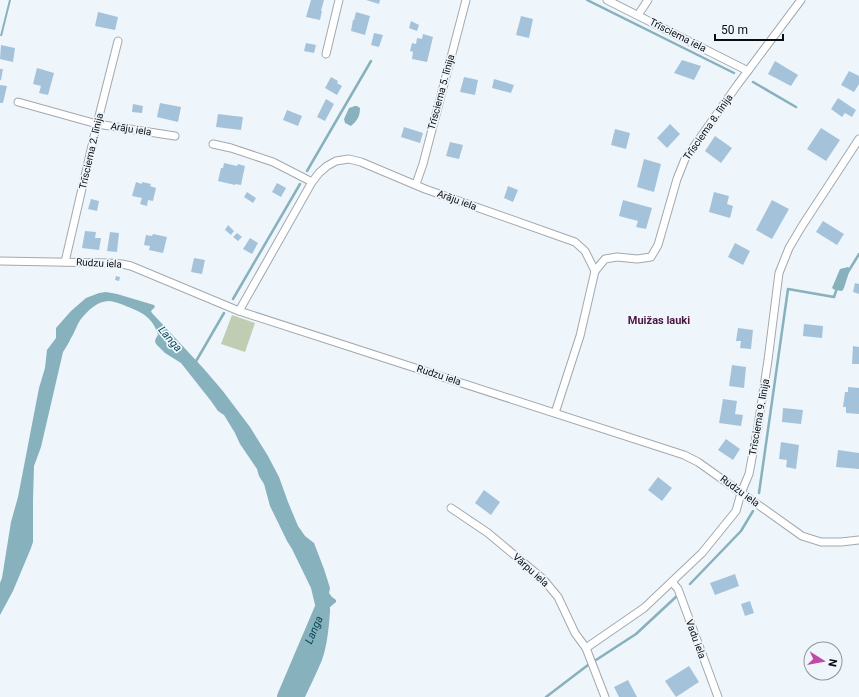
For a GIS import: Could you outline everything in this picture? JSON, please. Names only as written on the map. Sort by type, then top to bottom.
[{"type":"street","points":[[326,54],[339,0]]},
{"type":"street","name":"Trīsciema 5. līnija","points":[[416,184],[423,164],[466,0]]},
{"type":"street","name":"Trīsciema iela","points":[[607,0],[748,71]]},
{"type":"street","points":[[638,15],[648,0]]},
{"type":"street","name":"Trīsciema 8. līnija","points":[[595,271],[605,259],[637,259],[651,257],[658,245],[684,160],[801,0]]},
{"type":"street","name":"Trīsciema 2. līnija","points":[[64,262],[118,41]]},
{"type":"street","name":"Arāju iela","points":[[18,102],[97,124],[175,136]]},
{"type":"street","name":"Trīsciema 9. līnija","points":[[586,648],[644,608],[702,553],[736,511],[741,493],[749,474],[758,426],[779,273],[789,248],[802,226],[859,139]]},
{"type":"street","points":[[213,144],[231,148],[273,162],[312,182]]},
{"type":"street","name":"Arāju iela","points":[[239,311],[312,182],[327,166],[336,161],[349,159],[361,162],[432,191],[575,242],[585,252],[595,271]]},
{"type":"street","name":"Rudzu iela","points":[[0,261],[122,264],[132,266],[239,311],[684,455],[698,462],[802,536],[821,542],[859,540]]},
{"type":"street","points":[[555,413],[580,336],[595,271]]},
{"type":"street","name":"Vārpu iela","points":[[450,508],[488,533],[543,579],[558,597],[575,633],[586,648],[605,697]]},
{"type":"street","name":"Vadu iela","points":[[672,582],[680,593],[718,697]]},
{"type":"green space","points":[[232,315],[255,323],[245,352],[221,344]]},
{"type":"water","points":[[9,0],[11,0],[2,36],[0,36]]},
{"type":"water","points":[[355,106],[360,108],[359,116],[351,126],[345,123],[344,119],[349,108]]},
{"type":"water","points":[[848,267],[850,269],[844,288],[842,291],[835,290],[832,288],[840,269]]},
{"type":"water","points":[[106,292],[154,305],[155,307],[151,311],[152,313],[204,369],[250,427],[279,477],[298,526],[305,536],[314,543],[330,588],[329,593],[336,600],[336,602],[330,607],[328,634],[324,655],[305,697],[285,697],[289,691],[292,679],[297,672],[304,653],[310,646],[316,618],[316,609],[311,588],[270,506],[264,484],[257,469],[240,444],[224,415],[218,411],[181,363],[165,353],[156,344],[155,341],[158,335],[152,322],[142,313],[116,302],[105,301],[87,312],[80,321],[63,352],[41,447],[34,466],[33,542],[13,591],[0,615],[0,583],[39,388],[45,368],[47,350],[56,338],[56,328],[71,311],[86,298]]},
{"type":"building","points":[[311,0],[324,0],[320,20],[306,17]]},
{"type":"building","points":[[366,0],[380,0],[379,4]]},
{"type":"building","points":[[98,12],[118,17],[115,30],[95,26]]},
{"type":"building","points":[[356,12],[370,16],[365,35],[351,31]]},
{"type":"building","points":[[521,16],[533,19],[529,38],[516,35]]},
{"type":"building","points":[[411,21],[419,25],[417,31],[409,28]]},
{"type":"building","points":[[374,33],[383,35],[379,47],[371,45]]},
{"type":"building","points":[[423,34],[433,37],[427,62],[412,59],[413,52],[410,51],[412,43],[416,44],[417,38],[422,39]]},
{"type":"building","points":[[306,43],[316,45],[314,53],[304,51]]},
{"type":"building","points":[[1,45],[15,48],[13,62],[0,59]]},
{"type":"building","points":[[682,60],[701,66],[694,80],[674,73]]},
{"type":"building","points":[[775,61],[798,75],[791,86],[768,74]]},
{"type":"building","points":[[37,68],[54,73],[48,95],[39,93],[41,86],[33,84]]},
{"type":"building","points":[[0,69],[3,69],[1,80],[0,80]]},
{"type":"building","points":[[849,71],[859,76],[859,84],[854,92],[841,85]]},
{"type":"building","points":[[331,77],[338,81],[337,83],[342,86],[337,95],[325,88]]},
{"type":"building","points":[[464,77],[478,80],[475,95],[460,92]]},
{"type":"building","points":[[494,79],[514,85],[511,93],[492,88]]},
{"type":"building","points":[[0,85],[7,86],[3,103],[0,103]]},
{"type":"building","points":[[838,98],[856,110],[852,117],[845,113],[842,117],[831,109]]},
{"type":"building","points":[[326,99],[334,104],[325,121],[317,117]]},
{"type":"building","points":[[160,103],[181,107],[178,122],[157,117]]},
{"type":"building","points":[[133,104],[143,106],[142,113],[132,112]]},
{"type":"building","points":[[287,110],[302,116],[298,126],[283,120]]},
{"type":"building","points":[[218,114],[243,117],[241,130],[216,127]]},
{"type":"building","points":[[670,124],[680,134],[667,148],[657,138]]},
{"type":"building","points":[[404,127],[423,133],[420,143],[401,137]]},
{"type":"building","points":[[821,128],[840,140],[826,161],[807,149]]},
{"type":"building","points":[[615,129],[630,133],[626,149],[611,145]]},
{"type":"building","points":[[715,136],[732,148],[721,163],[705,151]]},
{"type":"building","points":[[450,142],[463,145],[459,159],[446,156]]},
{"type":"building","points":[[644,159],[661,164],[654,192],[637,187]]},
{"type":"building","points":[[224,163],[245,166],[241,185],[218,181],[221,168],[223,168]]},
{"type":"building","points":[[136,182],[151,184],[150,186],[156,188],[153,201],[148,200],[147,206],[140,204],[142,198],[132,196]]},
{"type":"building","points":[[277,183],[286,188],[281,197],[272,192]]},
{"type":"building","points":[[508,186],[518,190],[513,202],[504,198]]},
{"type":"building","points":[[247,192],[256,198],[253,203],[244,197]]},
{"type":"building","points":[[714,192],[729,196],[727,204],[733,206],[730,218],[709,212]]},
{"type":"building","points":[[91,199],[99,201],[97,211],[88,209]]},
{"type":"building","points":[[623,200],[652,208],[646,229],[636,227],[638,221],[619,216]]},
{"type":"building","points":[[772,200],[789,209],[772,239],[756,230]]},
{"type":"building","points":[[823,221],[844,234],[837,245],[816,232]]},
{"type":"building","points":[[228,225],[234,231],[231,235],[225,230]]},
{"type":"building","points":[[85,231],[96,232],[95,238],[101,238],[99,250],[82,248]]},
{"type":"building","points":[[110,232],[119,233],[117,252],[107,251]]},
{"type":"building","points":[[237,233],[242,237],[238,241],[233,237]]},
{"type":"building","points":[[153,234],[167,237],[163,253],[149,250],[150,246],[144,245],[146,235],[152,236]]},
{"type":"building","points":[[250,238],[258,243],[252,254],[243,249]]},
{"type":"building","points":[[735,243],[750,251],[743,265],[728,257]]},
{"type":"building","points":[[194,258],[205,260],[202,274],[191,272]]},
{"type":"building","points":[[116,276],[120,277],[119,281],[115,280]]},
{"type":"building","points":[[855,283],[859,284],[859,294],[853,292]]},
{"type":"building","points":[[804,324],[823,326],[822,338],[803,336]]},
{"type":"building","points":[[738,328],[753,330],[751,349],[740,348],[741,341],[736,341]]},
{"type":"building","points":[[853,346],[859,347],[859,364],[852,364]]},
{"type":"building","points":[[732,365],[746,367],[744,388],[729,386]]},
{"type":"building","points":[[848,387],[859,388],[859,414],[846,413],[846,407],[843,407],[845,392],[848,392]]},
{"type":"building","points":[[723,399],[737,401],[735,414],[743,415],[741,426],[719,423]]},
{"type":"building","points":[[783,408],[803,410],[801,424],[782,422]]},
{"type":"building","points":[[726,439],[740,449],[733,460],[718,450]]},
{"type":"building","points":[[781,442],[799,445],[796,469],[786,467],[787,460],[779,459]]},
{"type":"building","points":[[838,450],[859,453],[859,469],[836,467]]},
{"type":"building","points":[[658,477],[672,488],[662,501],[648,490]]},
{"type":"building","points":[[484,490],[500,502],[491,515],[475,503]]},
{"type":"building","points":[[735,574],[739,586],[715,595],[710,583]]},
{"type":"building","points":[[750,601],[754,613],[745,616],[741,604]]},
{"type":"building","points":[[689,666],[699,682],[676,697],[665,681]]},
{"type":"building","points":[[628,680],[637,697],[619,697],[614,687]]},
{"type":"waterway","points":[[587,0],[734,73]]},
{"type":"waterway","points":[[307,171],[371,61]]},
{"type":"waterway","points":[[753,82],[796,107]]},
{"type":"waterway","points":[[233,299],[300,184]]},
{"type":"waterway","points":[[848,272],[859,254]]},
{"type":"waterway","points":[[759,493],[788,289],[834,297],[837,288]]},
{"type":"waterway","points":[[195,363],[224,313]]},
{"type":"waterway","points":[[690,584],[741,531],[753,511]]},
{"type":"waterway","points":[[596,660],[636,634],[678,595]]},
{"type":"waterway","name":"Langa","points":[[285,697],[322,610]]},
{"type":"waterway","points":[[546,697],[588,665]]},
{"type":"district","name":"Muižas lauki","points":[[659,320]]}]
